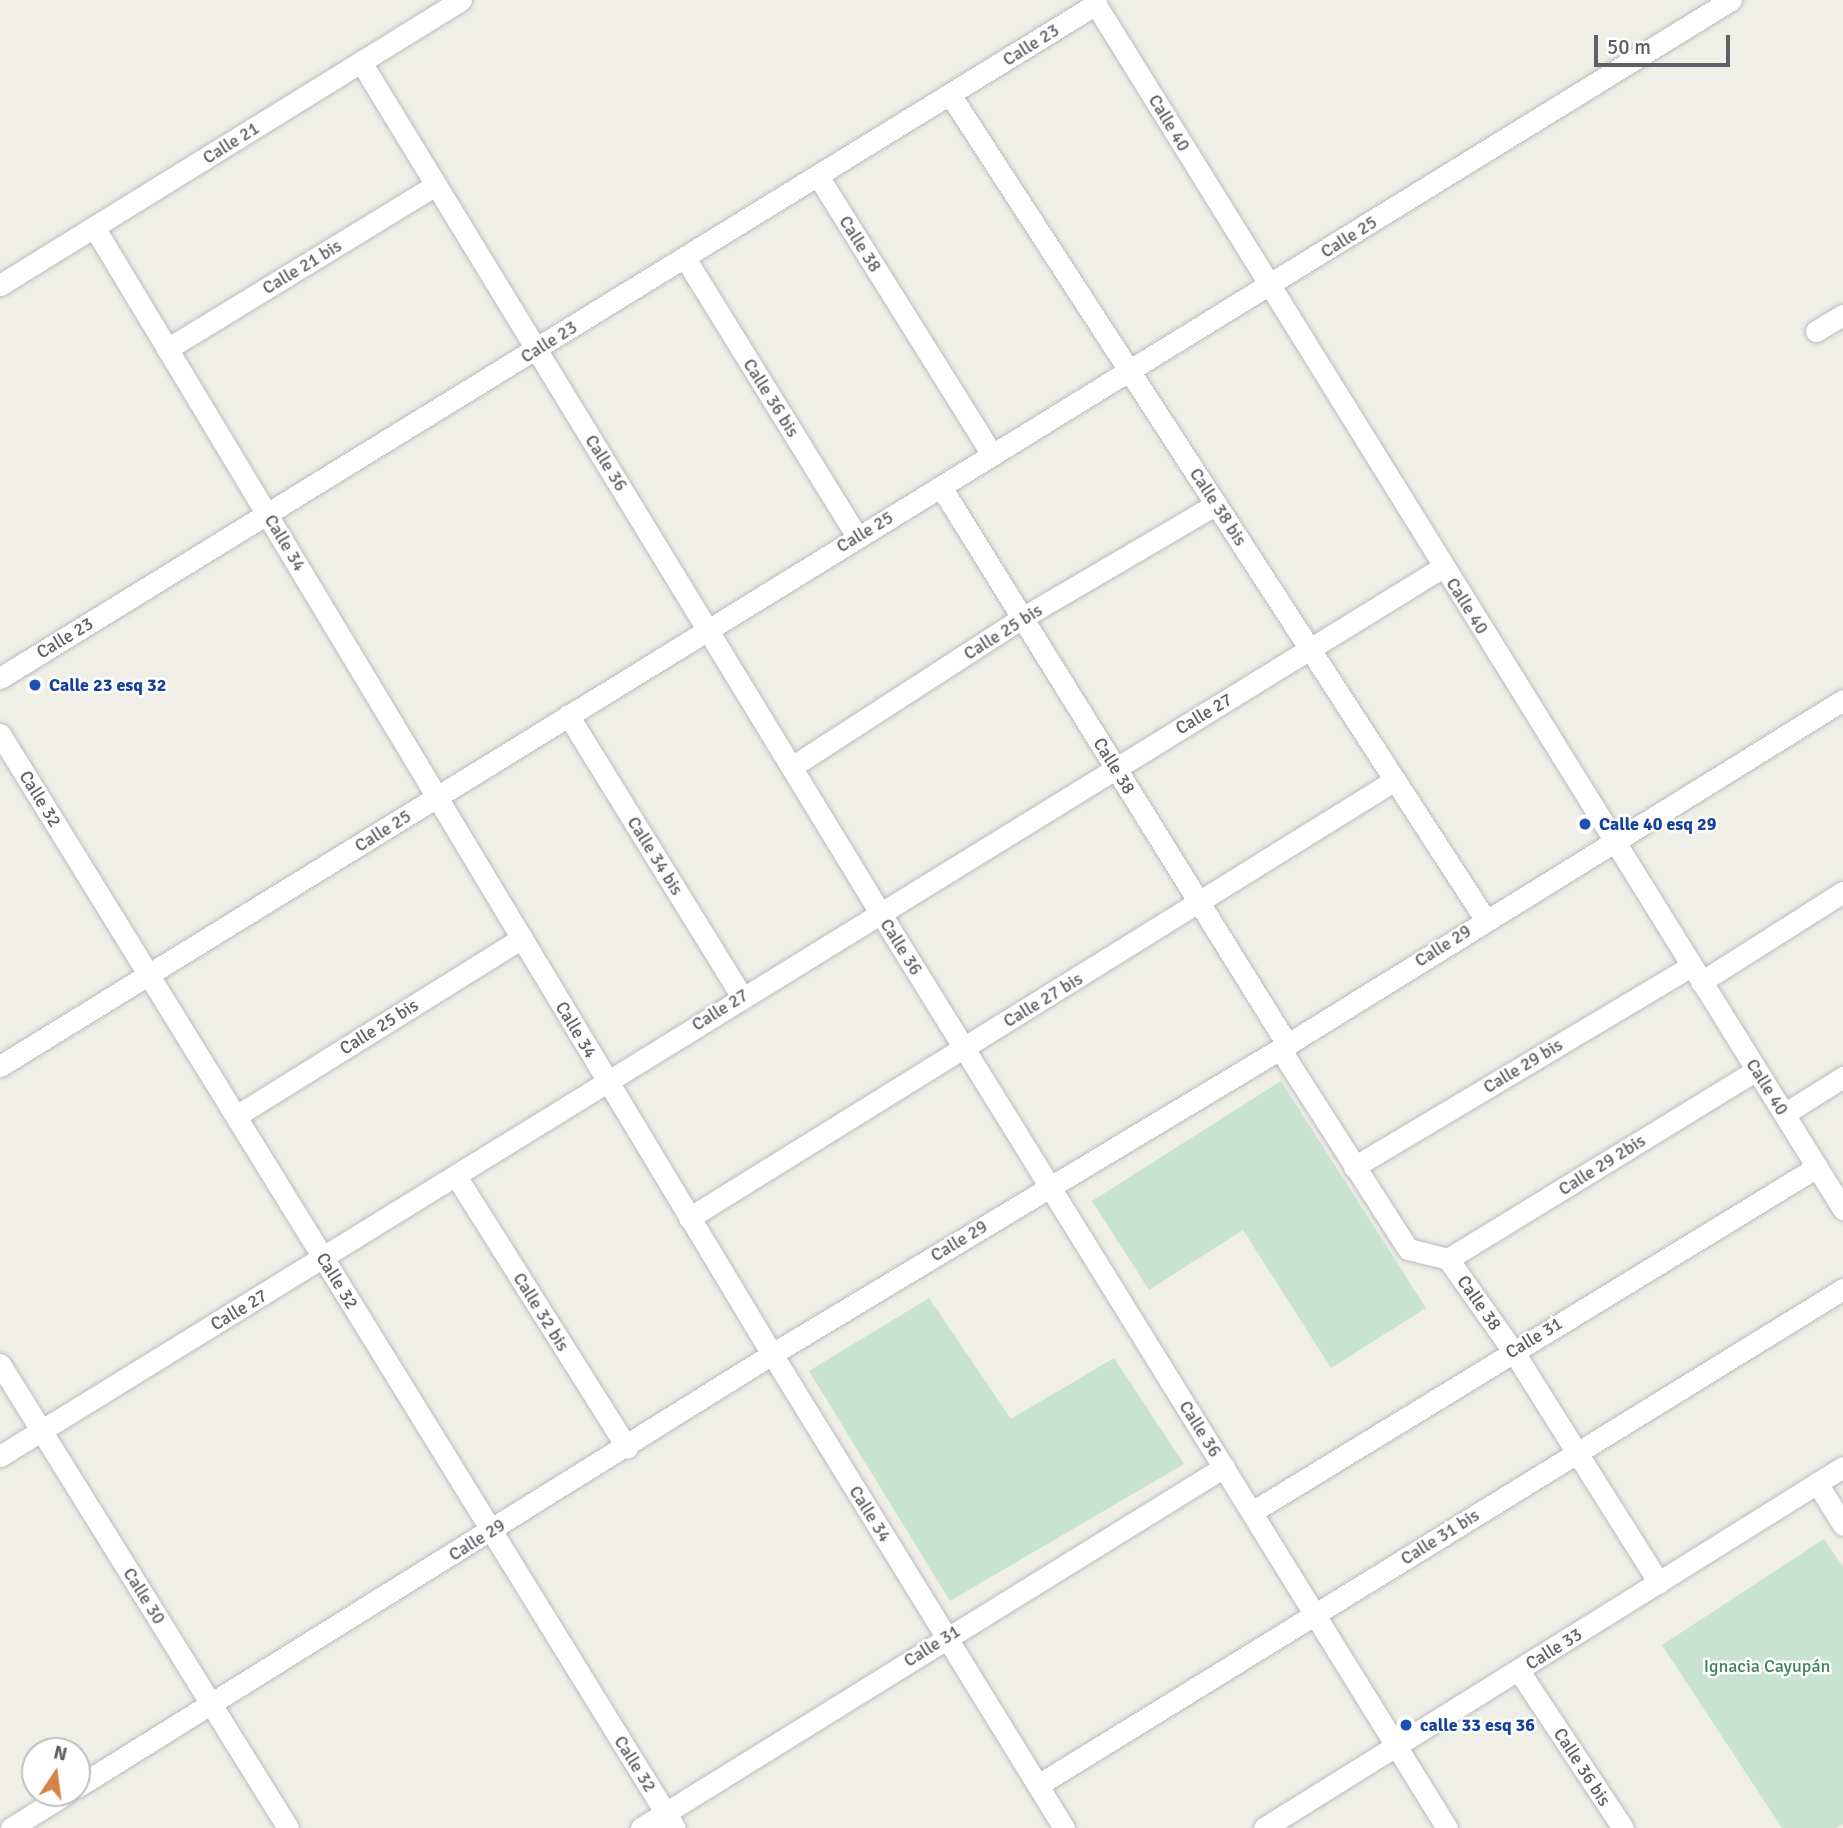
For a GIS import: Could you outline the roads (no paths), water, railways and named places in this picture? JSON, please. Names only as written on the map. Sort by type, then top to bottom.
[{"type":"street","name":"Calle 21","points":[[0,285],[461,0]]},
{"type":"street","name":"Calle 25","points":[[0,1066],[438,798],[708,627],[1129,370],[1269,288],[1731,0]]},
{"type":"street","name":"Calle 40","points":[[1095,2],[1269,288],[1843,1209]]},
{"type":"street","name":"Calle 23","points":[[0,678],[951,96],[1095,2]]},
{"type":"street","name":"Calle 36","points":[[361,62],[793,766],[878,911],[1447,1828]]},
{"type":"street","name":"Calle 38 bis","points":[[951,96],[1485,919]]},
{"type":"street","name":"Calle 38","points":[[818,176],[992,454]]},
{"type":"street","name":"Calle 21 bis","points":[[167,349],[436,185]]},
{"type":"street","name":"Calle 34","points":[[94,227],[772,1354],[1064,1828]]},
{"type":"street","name":"Calle 36 bis","points":[[685,258],[857,537]]},
{"type":"street","points":[[1816,331],[1843,315]]},
{"type":"street","name":"Calle 38","points":[[941,487],[1200,904],[1354,1167],[1408,1249],[1448,1259],[1513,1351],[1659,1583]]},
{"type":"street","name":"Calle 25 bis","points":[[793,766],[1022,618],[1216,504]]},
{"type":"street","name":"Calle 27","points":[[0,1456],[324,1259],[878,911],[1311,650],[1443,567]]},
{"type":"street","name":"Calle 29","points":[[91,1778],[627,1448],[772,1354],[1283,1047],[1485,919],[1615,843],[1843,700]]},
{"type":"street","name":"Calle 34 bis","points":[[568,715],[742,997]]},
{"type":"street","name":"Calle 32","points":[[0,734],[670,1821]]},
{"type":"street","name":"Calle 27 bis","points":[[690,1218],[1200,904],[1395,780]]},
{"type":"street","name":"Calle 29 bis","points":[[1354,1167],[1843,892]]},
{"type":"street","name":"Calle 25 bis","points":[[236,1116],[522,938]]},
{"type":"street","name":"Calle 29 2bis","points":[[1448,1259],[1756,1070]]},
{"type":"street","points":[[1784,1114],[1843,1077]]},
{"type":"street","name":"Calle 31","points":[[1252,1512],[1817,1167]]},
{"type":"street","name":"Calle 32 bis","points":[[456,1176],[627,1448]]},
{"type":"street","name":"Calle 31 bis","points":[[1038,1785],[1843,1289]]},
{"type":"street","name":"Calle 30","points":[[0,1364],[288,1828]]},
{"type":"street","name":"Calle 31","points":[[641,1828],[670,1821],[946,1637],[1224,1466]]},
{"type":"street","name":"Calle 33","points":[[1264,1828],[1843,1467]]},
{"type":"street","points":[[1817,1483],[1843,1525]]},
{"type":"street","name":"Calle 36 bis","points":[[1519,1671],[1623,1828]]},
{"type":"street","points":[[11,1828],[45,1807]]},
{"type":"place","name":"Calle 23 esq 32","points":[[35,685]]},
{"type":"place","name":"Calle 40 esq 29","points":[[1585,824]]},
{"type":"place","name":"calle 33 esq 36","points":[[1406,1725]]},
{"type":"park label","name":"Ignacia Cayupán","points":[[1767,1666]]}]
